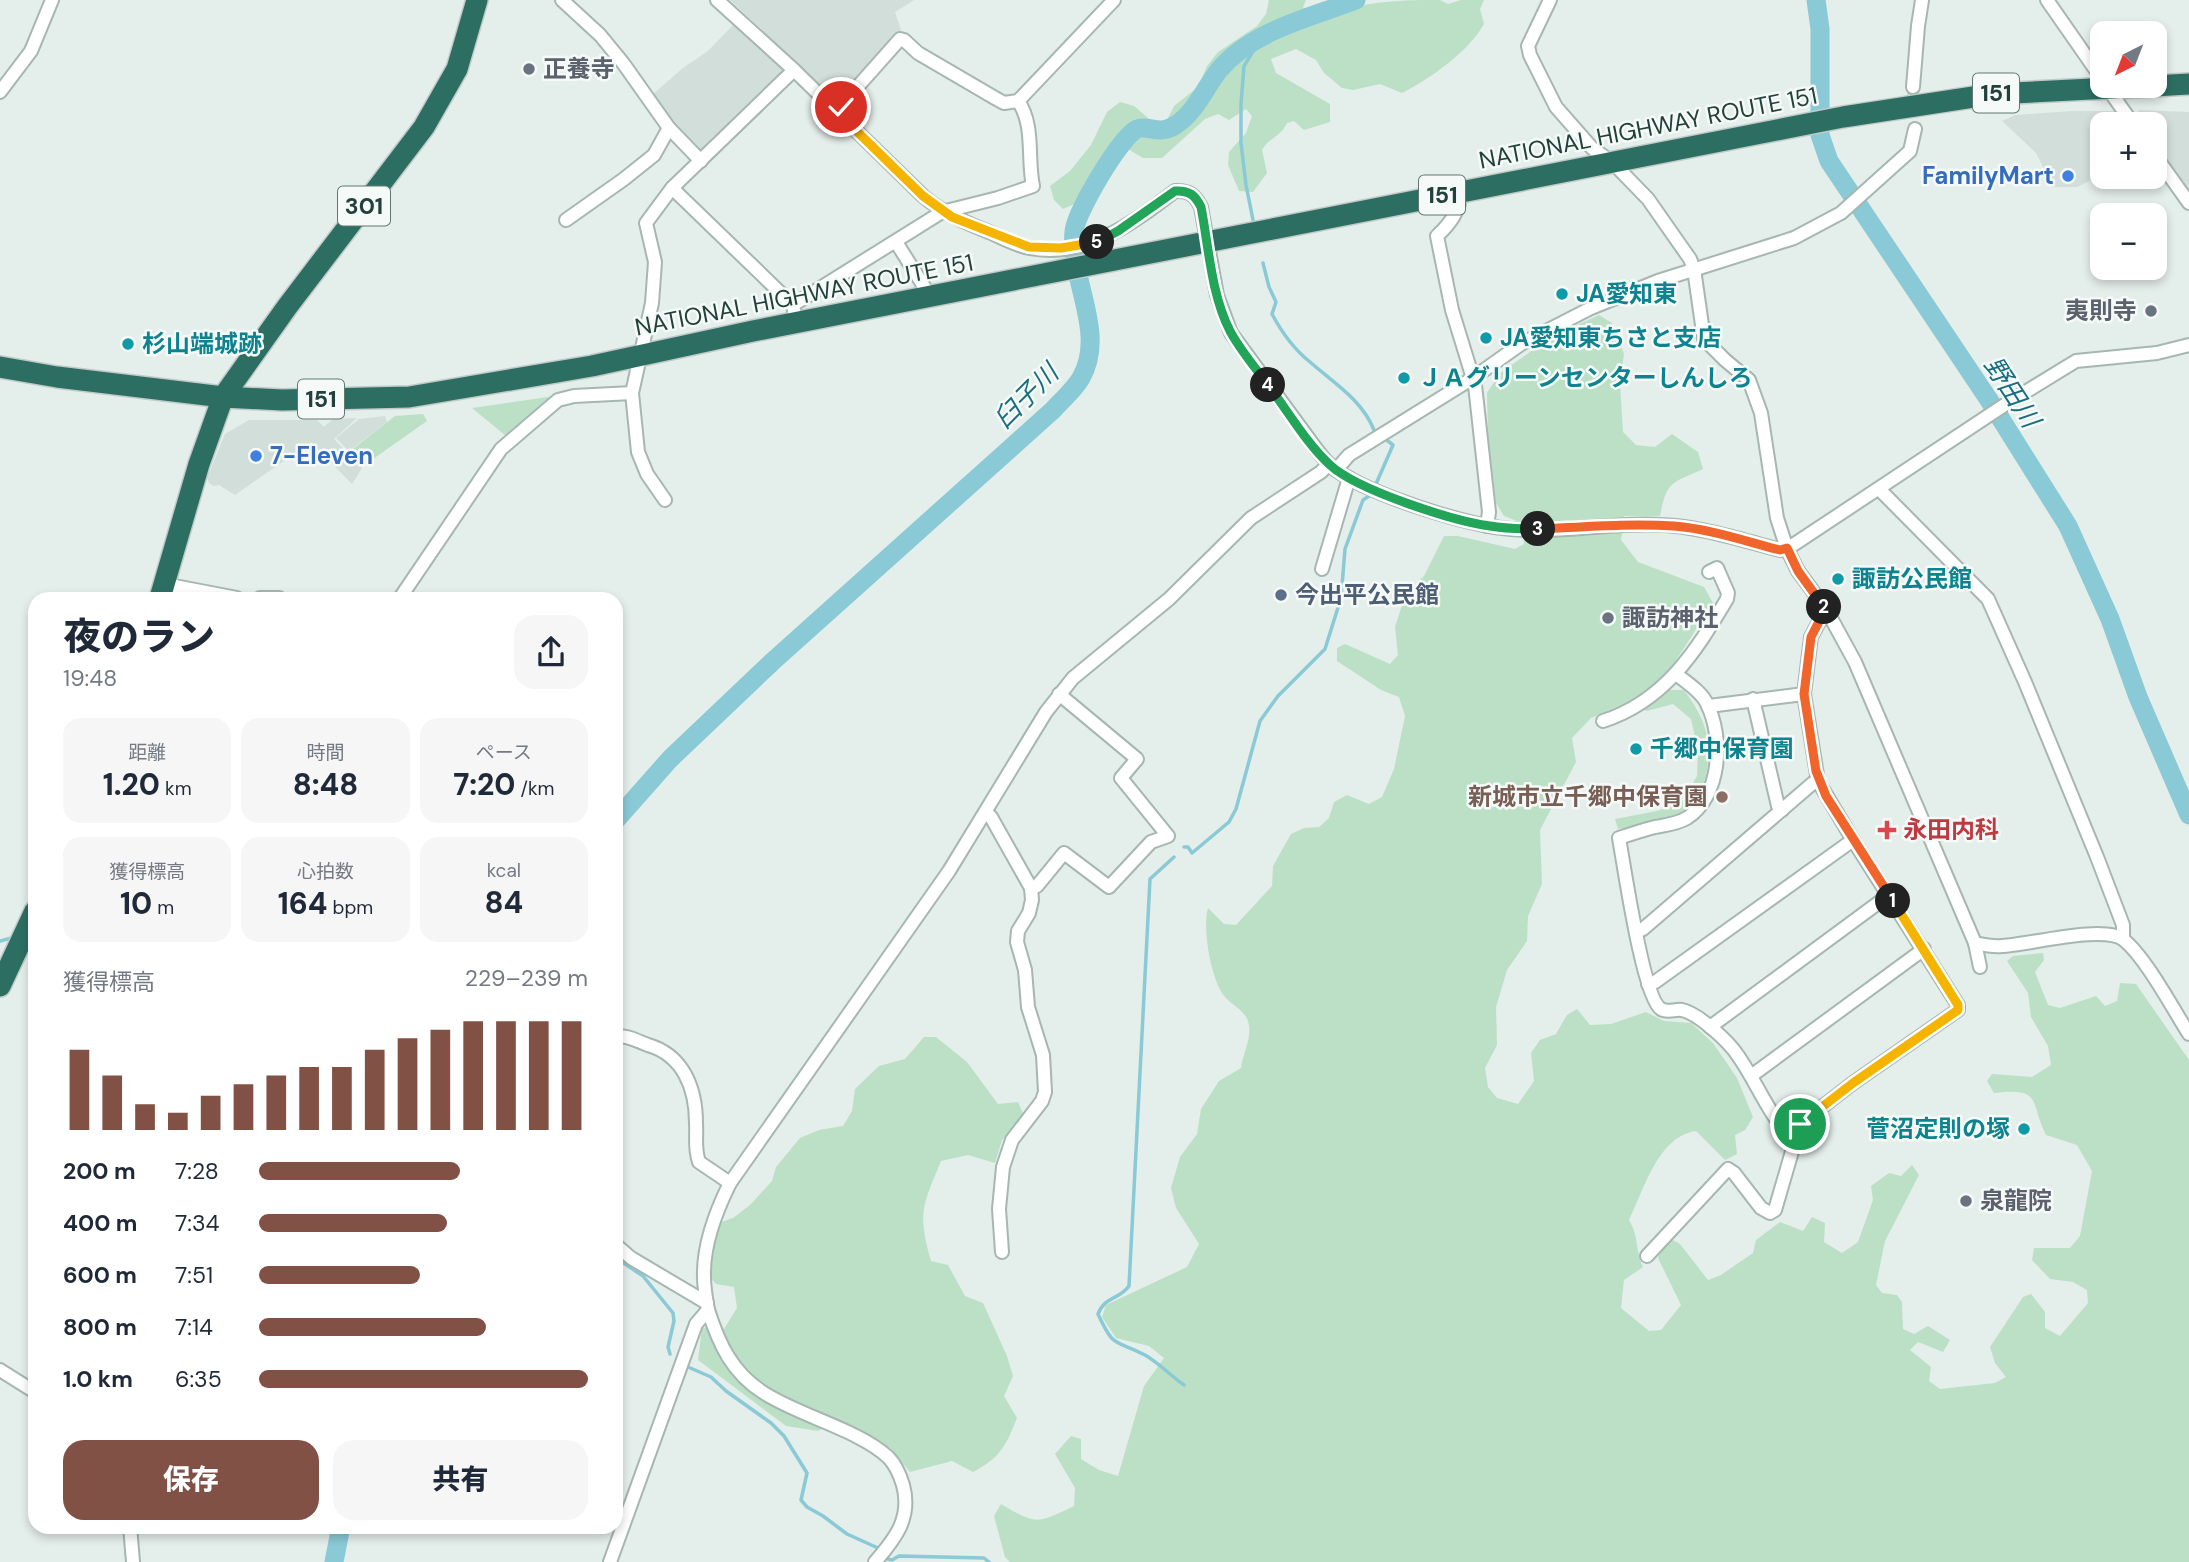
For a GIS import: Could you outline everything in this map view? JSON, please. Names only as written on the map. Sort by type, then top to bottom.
[{"type":"highway","name":"301","points":[[162,591],[198,464],[223,397],[287,307],[424,127],[457,69],[477,0]]},
{"type":"highway","name":"NATIONAL HIGHWAY ROUTE 151","points":[[0,367],[57,377],[223,397],[282,400],[409,397],[592,366],[795,314],[930,296],[1843,117],[1993,94],[2090,85]]},
{"type":"highway","name":"NATIONAL HIGHWAY ROUTE 151","points":[[2167,86],[2189,85]]},
{"type":"highway","name":"NATIONAL HIGHWAY ROUTE 151","points":[[2167,87],[2189,90]]},
{"type":"highway","points":[[0,986],[25,936]]},
{"type":"street","points":[[0,92],[31,51],[52,0]]},
{"type":"street","points":[[562,0],[600,35],[669,128],[701,161]]},
{"type":"street","points":[[717,0],[942,212],[1029,247],[1061,248],[1091,244],[1118,231],[1175,191],[1186,190],[1196,197],[1201,207],[1217,295],[1231,333],[1333,467],[1349,478],[1415,505],[1487,526],[1513,530],[1628,525],[1676,526],[1716,533],[1780,550],[2076,361],[2157,353],[2189,345]]},
{"type":"street","points":[[836,111],[900,39],[918,53],[995,99],[1004,103],[1017,101],[1114,0]]},
{"type":"street","points":[[1550,0],[1528,46],[1530,55],[1556,107],[1592,148],[1613,163],[1648,199],[1690,259],[1694,269],[1704,339],[1749,380],[1761,413],[1777,518],[1787,548],[1798,571],[1826,608],[1855,662],[1975,943],[1980,967]]},
{"type":"street","points":[[1913,87],[1922,0]]},
{"type":"street","points":[[2047,0],[2090,62]]},
{"type":"street","points":[[665,500],[647,474],[638,452],[632,393],[652,303],[655,262],[646,223],[672,188],[794,70]]},
{"type":"street","points":[[672,188],[795,314],[942,212],[1032,186],[1029,138],[1017,101]]},
{"type":"street","points":[[566,220],[624,180],[654,155],[669,128]]},
{"type":"street","points":[[875,1562],[896,1538],[905,1514],[905,1493],[899,1472],[889,1458],[869,1444],[762,1392],[729,1360],[719,1343],[707,1307],[704,1275],[711,1231],[730,1183],[886,963],[986,812],[1059,694],[1073,678],[1169,599],[1251,518],[1473,378],[1521,344],[1591,308],[1658,281],[1794,238],[1847,209],[1910,150],[1914,129]]},
{"type":"street","points":[[2167,172],[2189,203]]},
{"type":"street","points":[[1461,191],[1451,224],[1437,236],[1452,310],[1473,378],[1489,512],[1487,526]]},
{"type":"street","points":[[896,242],[930,296]]},
{"type":"street","points":[[404,592],[501,449],[558,400],[574,396],[632,393]]},
{"type":"street","points":[[1321,569],[1349,478]]},
{"type":"street","points":[[1879,489],[1988,599],[2097,857],[2123,925],[2123,939]]},
{"type":"street","points":[[1603,721],[1634,709],[1676,674],[1699,646],[1728,593],[1717,568],[1709,572]]},
{"type":"street","points":[[1647,1256],[1728,1169],[1761,1208],[1770,1213],[1775,1210],[1800,1124],[1853,1083],[1958,1010],[1958,1005],[1924,949],[1818,781],[1804,694],[1811,637],[1826,608]]},
{"type":"street","points":[[1676,674],[1709,706],[1717,740],[1717,757],[1706,798],[1689,817],[1619,838],[1648,984],[1662,1010],[1682,1010],[1710,1027],[1735,1052],[1786,1133],[1796,1141]]},
{"type":"street","points":[[1031,888],[1037,886],[1064,853],[1109,887],[1151,842],[1168,836],[1121,778],[1137,759],[1059,694]]},
{"type":"street","points":[[1709,706],[1804,694]]},
{"type":"street","points":[[1753,699],[1778,806],[1782,810]]},
{"type":"street","points":[[1637,932],[1812,783],[1818,781]]},
{"type":"street","points":[[986,812],[1031,888],[1029,913],[1018,931],[1017,942],[1025,970],[1028,1007],[1043,1055],[1045,1092],[1042,1101],[1012,1140],[1003,1167],[999,1209],[1002,1252]]},
{"type":"street","points":[[1648,984],[1655,982],[1853,840]]},
{"type":"street","points":[[1710,1027],[1889,895]]},
{"type":"street","points":[[1975,943],[2002,946],[2097,933],[2114,934],[2123,939],[2137,954],[2189,1034]]},
{"type":"street","points":[[1751,1076],[1924,949]]},
{"type":"street","points":[[623,1035],[654,1046],[678,1062],[684,1070],[696,1112],[695,1144],[699,1162],[730,1183]]},
{"type":"street","points":[[623,1251],[707,1307]]},
{"type":"street","points":[[623,1526],[696,1324],[707,1307]]},
{"type":"street","points":[[0,1370],[28,1388]]},
{"type":"street","points":[[131,1534],[133,1562]]},
{"type":"street","points":[[610,1562],[620,1534]]},
{"type":"shaded area","points":[[730,0],[914,0],[895,12],[901,30],[842,100],[837,101]]},
{"type":"shaded area","points":[[735,23],[785,70],[707,149],[695,149],[671,123],[652,95],[708,51]]},
{"type":"shaded area","points":[[2139,110],[2189,112],[2189,194],[2167,163],[2167,112],[2138,112]]},
{"type":"shaded area","points":[[2073,111],[2119,112],[2090,112],[2090,181],[2077,187],[2053,187],[2036,153],[2002,121],[2015,115]]},
{"type":"shaded area","points":[[385,416],[387,422],[349,451],[336,438],[359,419]]},
{"type":"shaded area","points":[[357,418],[334,439],[362,468],[352,484],[311,442],[235,495],[219,485],[209,483],[207,478],[225,434],[249,420],[317,420],[324,427],[333,419]]},
{"type":"green space","points":[[1269,0],[1306,0],[1303,7],[1314,18],[1377,3],[1440,0],[1448,4],[1461,0],[1484,0],[1480,9],[1484,24],[1469,44],[1448,63],[1402,93],[1380,84],[1353,90],[1342,88],[1324,73],[1316,60],[1296,49],[1271,59],[1276,73],[1330,104],[1330,122],[1304,130],[1294,121],[1287,123],[1262,150],[1267,173],[1253,192],[1239,191],[1228,165],[1229,152],[1246,133],[1252,116],[1246,109],[1229,120],[1218,114],[1205,119],[1162,158],[1143,158],[1128,149],[1111,149],[1079,202],[1063,209],[1054,200],[1050,186],[1070,171],[1091,145],[1107,112],[1120,102],[1134,106],[1155,124],[1166,122],[1174,106],[1198,87],[1207,66],[1218,52],[1257,26],[1266,14]]},
{"type":"green space","points":[[1599,315],[1612,323],[1624,354],[1620,383],[1623,432],[1636,445],[1655,447],[1672,434],[1698,452],[1703,469],[1668,489],[1660,516],[1624,516],[1621,540],[1638,562],[1704,587],[1713,603],[1664,679],[1671,690],[1684,690],[1693,702],[1708,738],[1708,763],[1700,793],[1684,813],[1659,822],[1618,829],[1615,819],[1657,811],[1681,803],[1697,776],[1698,750],[1691,719],[1673,704],[1647,711],[1629,702],[1591,718],[1572,738],[1576,762],[1540,830],[1542,884],[1528,916],[1527,941],[1507,970],[1496,1007],[1497,1045],[1485,1068],[1488,1087],[1497,1098],[1518,1104],[1534,1081],[1531,1053],[1540,1040],[1556,1034],[1567,1015],[1577,1009],[1590,1025],[1611,1024],[1646,1012],[1664,1021],[1691,1023],[1713,1043],[1737,1078],[1753,1117],[1745,1130],[1735,1135],[1737,1154],[1725,1160],[1696,1131],[1683,1135],[1662,1153],[1629,1220],[1643,1267],[1624,1280],[1621,1308],[1649,1331],[1661,1330],[1681,1305],[1658,1258],[1662,1248],[1671,1239],[1680,1244],[1708,1280],[1721,1275],[1753,1253],[1756,1240],[1780,1222],[1803,1231],[1812,1217],[1825,1223],[1824,1242],[1842,1253],[1858,1242],[1873,1200],[1871,1186],[1889,1173],[1901,1176],[1912,1165],[1919,1175],[1885,1241],[1876,1285],[1882,1293],[1897,1295],[1902,1302],[1903,1329],[1914,1334],[1928,1326],[1950,1340],[1943,1352],[1918,1342],[1910,1350],[1931,1367],[1929,1381],[1940,1389],[1995,1383],[2006,1377],[1995,1363],[1990,1347],[2023,1297],[2031,1294],[2045,1312],[2045,1328],[2060,1336],[2088,1303],[2087,1290],[2073,1282],[2050,1279],[2032,1260],[2034,1248],[2070,1248],[2080,1236],[2092,1171],[2077,1145],[2046,1135],[2028,1095],[2021,1092],[1994,1093],[1987,1081],[1992,1074],[2032,1077],[2051,1065],[2048,1046],[2031,1017],[2028,993],[2007,961],[2013,956],[2043,953],[2044,960],[2035,972],[2048,1005],[2060,1008],[2096,996],[2105,1006],[2117,1001],[2120,983],[2136,984],[2189,1060],[2189,1562],[1010,1562],[1005,1557],[994,1516],[1001,1504],[1022,1516],[1037,1520],[1074,1506],[1075,1488],[1055,1454],[1071,1436],[1081,1439],[1081,1459],[1099,1470],[1118,1476],[1144,1386],[1164,1358],[1149,1346],[1116,1338],[1102,1317],[1106,1305],[1187,1267],[1199,1244],[1176,1208],[1171,1188],[1180,1157],[1197,1134],[1201,1109],[1219,1081],[1241,1068],[1249,1039],[1246,1017],[1225,997],[1212,967],[1206,928],[1208,908],[1224,924],[1236,925],[1272,886],[1273,866],[1291,834],[1304,828],[1319,827],[1329,818],[1334,802],[1347,795],[1369,804],[1382,797],[1394,769],[1405,716],[1399,697],[1381,690],[1337,661],[1337,648],[1345,644],[1390,664],[1398,655],[1395,627],[1405,596],[1424,576],[1444,536],[1458,536],[1515,549],[1524,544],[1522,523],[1504,516],[1496,503],[1488,433],[1487,393],[1499,374],[1551,337]]},
{"type":"green space","points":[[555,396],[506,436],[472,408]]},
{"type":"green space","points":[[423,414],[427,421],[363,466],[349,452],[395,416]]},
{"type":"green space","points":[[924,1037],[936,1037],[967,1062],[998,1104],[1018,1102],[1024,1116],[1002,1140],[995,1163],[968,1155],[941,1161],[924,1210],[924,1231],[931,1261],[948,1265],[965,1296],[983,1303],[1013,1376],[1004,1396],[1017,1418],[1013,1428],[996,1456],[973,1472],[952,1461],[910,1472],[890,1448],[834,1419],[818,1431],[786,1426],[698,1360],[702,1328],[724,1329],[737,1308],[734,1287],[716,1284],[707,1274],[716,1224],[733,1218],[750,1205],[772,1181],[776,1167],[800,1138],[819,1130],[843,1126],[852,1111],[855,1089],[879,1066],[905,1059]]},
{"type":"waterway","name":"臼子川","points":[[623,812],[670,759],[772,662],[1053,410],[1081,378],[1088,360],[1090,343],[1089,324],[1074,250],[1074,232],[1082,209],[1100,177],[1129,135],[1141,128],[1165,130],[1184,119],[1219,70],[1248,45],[1283,27],[1356,0]]},
{"type":"waterway","name":"野田川","points":[[1816,0],[1820,29],[1820,135],[1829,161],[1989,400],[2068,526],[2110,619],[2138,697],[2189,815]]},
{"type":"waterway","points":[[1254,225],[1241,143],[1241,104],[1244,66],[1261,38]]},
{"type":"waterway","points":[[1263,263],[1276,302],[1272,314],[1280,327],[1304,357],[1355,401],[1374,430]]},
{"type":"waterway","points":[[1376,484],[1393,445],[1384,438]]},
{"type":"waterway","points":[[1184,847],[1188,847],[1192,853],[1229,822],[1236,809],[1260,721],[1278,696],[1325,649],[1341,598],[1345,549],[1363,500],[1372,494]]},
{"type":"waterway","points":[[1174,857],[1150,879],[1129,1286],[1104,1304],[1098,1314],[1116,1342],[1150,1358],[1184,1385]]},
{"type":"waterway","points":[[0,941],[15,937]]},
{"type":"waterway","points":[[623,1263],[643,1276],[673,1313],[674,1321],[668,1347],[670,1354]]},
{"type":"waterway","points":[[688,1367],[711,1377],[784,1436],[807,1473],[801,1500],[807,1507],[847,1534],[878,1548]]},
{"type":"waterway","name":"臼子川","points":[[334,1562],[339,1534]]},
{"type":"waterway","points":[[888,1559],[899,1556],[984,1558],[989,1562]]},
{"type":"tunnel","points":[[1913,87],[1915,129]]},
{"type":"place","name":"正養寺","points":[[529,69]]},
{"type":"place","name":"FamilyMart","points":[[2068,176]]},
{"type":"place","name":"JA愛知東","points":[[1562,294]]},
{"type":"place","name":"夷則寺","points":[[2151,311]]},
{"type":"place","name":"JA愛知東ちさと支店","points":[[1486,338]]},
{"type":"place","name":"杉山端城跡","points":[[128,344]]},
{"type":"place","name":"ＪＡグリーンセンターしんしろ","points":[[1404,378]]},
{"type":"place","name":"7-Eleven","points":[[256,456]]},
{"type":"place","name":"諏訪公民館","points":[[1838,579]]},
{"type":"place","name":"今出平公民館","points":[[1281,595]]},
{"type":"place","name":"諏訪神社","points":[[1608,618]]},
{"type":"place","name":"千郷中保育園","points":[[1636,749]]},
{"type":"place","name":"新城市立千郷中保育園","points":[[1722,797]]},
{"type":"place","name":"永田内科","points":[[1887,830]]},
{"type":"place","name":"菅沼定則の塚","points":[[2024,1129]]},
{"type":"place","name":"泉龍院","points":[[1966,1201]]},
{"type":"route","points":[[841,107],[836,111],[942,212],[1029,247],[1043,249],[1091,244],[1118,231],[1175,191],[1186,190],[1196,197],[1201,207],[1217,295],[1231,333],[1317,450],[1329,464],[1349,478],[1415,505],[1487,526],[1513,530],[1628,525],[1676,526],[1716,533],[1780,550],[1787,548],[1798,571],[1826,608],[1811,637],[1804,694],[1818,781],[1958,1005],[1958,1010],[1936,1027],[1853,1083],[1800,1124]]}]
